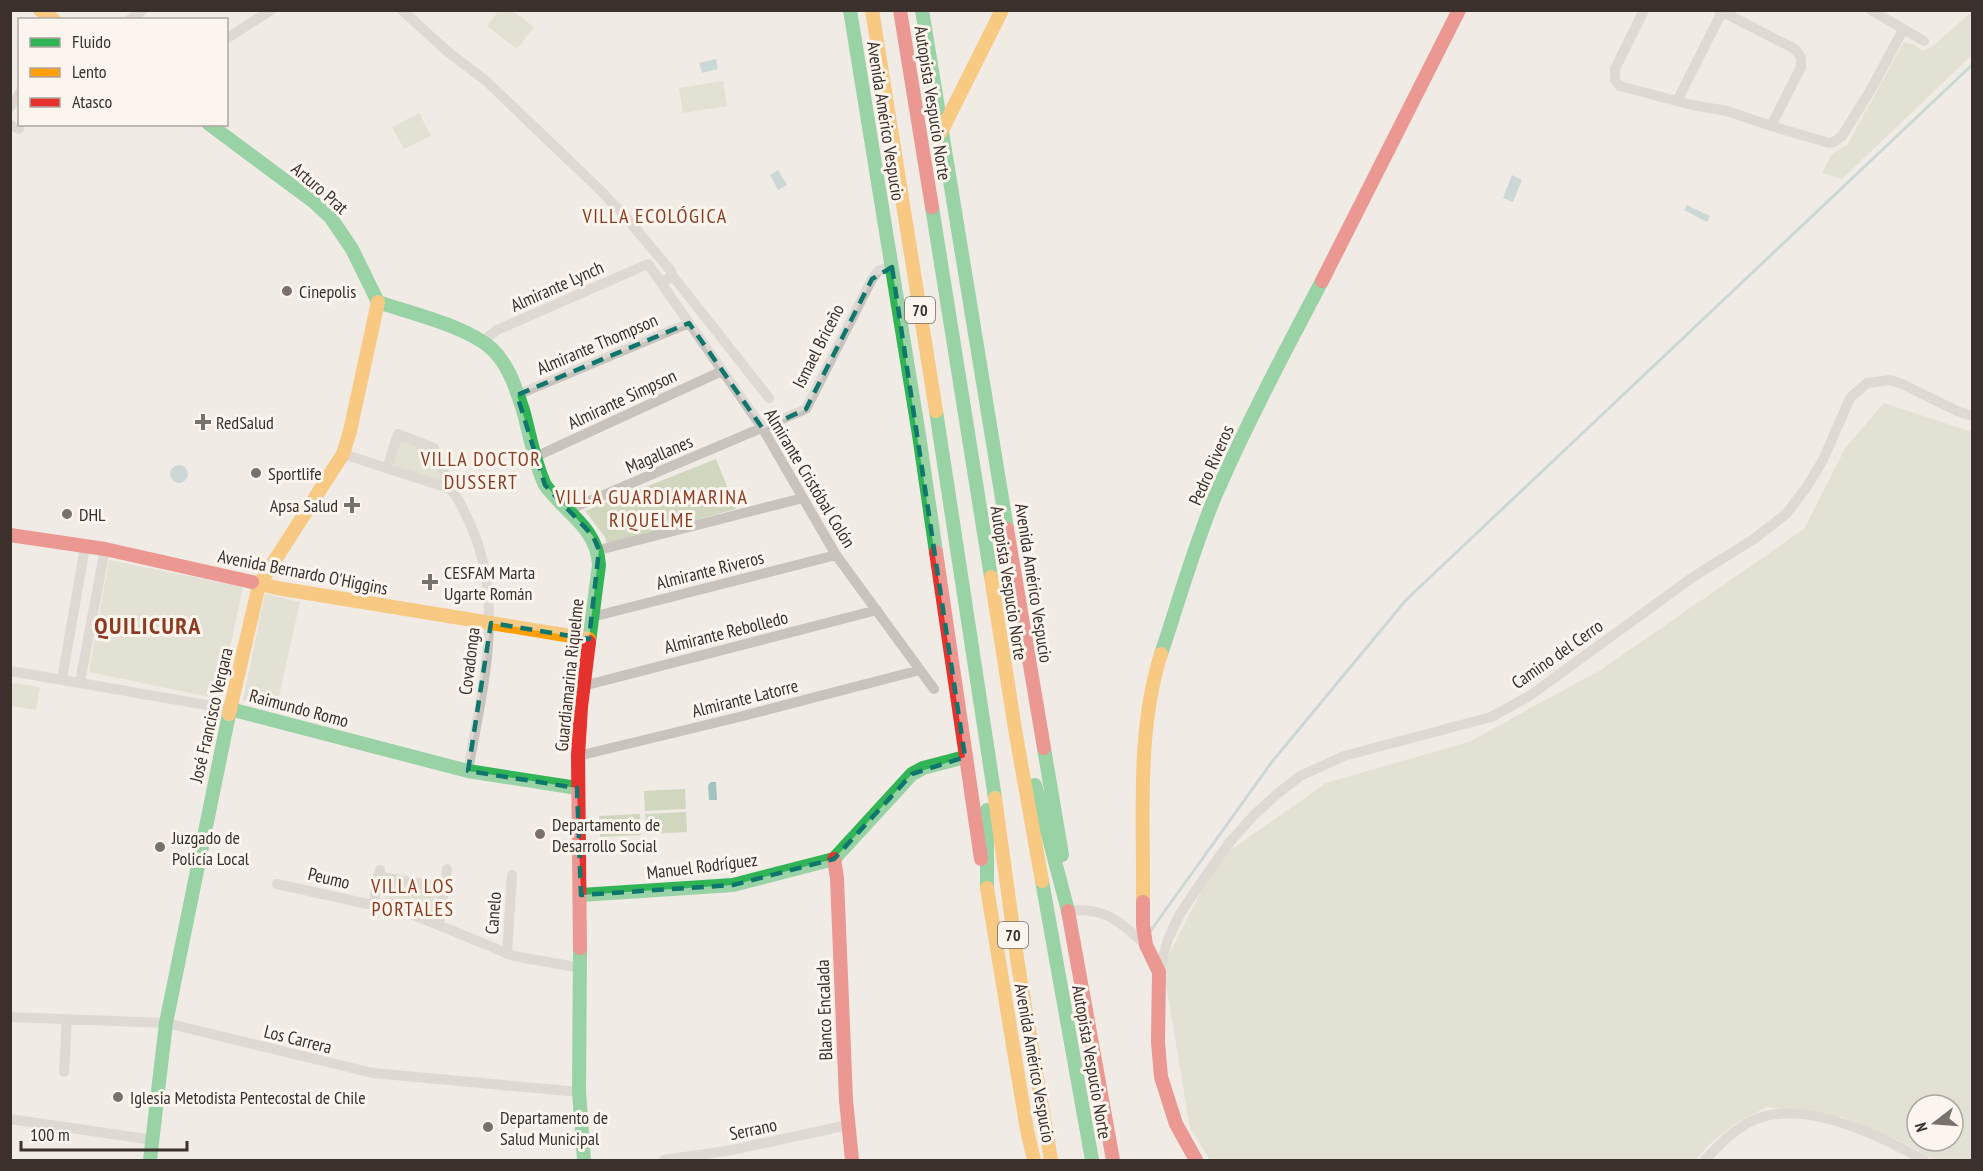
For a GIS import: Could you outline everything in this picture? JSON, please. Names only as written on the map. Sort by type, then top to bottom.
[{"type":"main road","name":"Avenida Américo Vespucio","points":[[850,10],[917,424],[965,757],[1034,1161]]},
{"type":"main road","name":"70","points":[[872,10],[985,722],[1018,965],[1050,1154]]},
{"type":"main road","name":"Autopista Vespucio Norte","points":[[900,10],[1016,735],[1092,1161]]},
{"type":"main road","name":"Avenida Américo Vespucio","points":[[922,10],[1062,853],[1068,911],[1113,1161]]},
{"type":"main road","points":[[941,132],[1002,10]]},
{"type":"main road","name":"Pedro Riveros","points":[[1159,972],[1146,945],[1142,903],[1144,772],[1148,716],[1158,665],[1216,495],[1264,392],[1459,10]]},
{"type":"main road","points":[[935,94],[945,99],[958,99]]},
{"type":"main road","name":"Arturo Prat","points":[[212,126],[314,202],[331,218],[352,249],[378,302]]},
{"type":"main road","points":[[378,302],[481,342],[501,359],[517,395],[545,485],[593,536],[599,550]]},
{"type":"main road","name":"José Francisco Vergara","points":[[150,1161],[166,1023],[230,709],[259,585],[342,454],[350,431],[378,302]]},
{"type":"main road","name":"Avenida Bernardo O'Higgins","points":[[10,535],[105,549],[259,585],[589,639]]},
{"type":"main road","name":"Guardiamarina Riquelme","points":[[584,1161],[579,1092],[581,895],[577,788],[584,686],[599,550]]},
{"type":"main road","name":"Raimundo Romo","points":[[230,709],[468,771],[577,788]]},
{"type":"main road","points":[[985,722],[987,888]]},
{"type":"main road","points":[[1016,735],[1044,814],[1068,911]]},
{"type":"main road","points":[[834,859],[912,774],[922,768],[965,757]]},
{"type":"main road","name":"Manuel Rodríguez","points":[[581,895],[733,885],[834,859]]},
{"type":"main road","name":"Blanco Encalada","points":[[834,859],[837,878],[848,1125],[852,1161]]},
{"type":"main road","points":[[1159,972],[1158,1042],[1161,1077],[1176,1124],[1196,1161]]},
{"type":"street","points":[[228,38],[271,10]]},
{"type":"street","points":[[402,10],[448,52],[485,80],[624,215],[667,266],[769,398]]},
{"type":"street","points":[[1644,10],[1615,69],[1615,80],[1624,87],[1727,111],[1827,142],[1834,142],[1839,138],[1870,91],[1903,30]]},
{"type":"street","points":[[1871,10],[1924,41]]},
{"type":"street","points":[[1677,101],[1720,11],[1795,49],[1801,57],[1801,67],[1771,126]]},
{"type":"street","name":"Almirante Cristóbal Colón","points":[[648,264],[763,429],[836,555],[934,689]]},
{"type":"street","name":"Almirante Lynch","points":[[481,342],[497,330],[648,264]]},
{"type":"street","name":"Ismael Briceño","points":[[763,429],[806,409],[872,279],[879,270],[892,267]]},
{"type":"street","points":[[661,281],[669,279],[672,275]]},
{"type":"street","name":"Almirante Thompson","points":[[517,395],[689,323]]},
{"type":"street","name":"Almirante Simpson","points":[[535,457],[723,371]]},
{"type":"street","name":"Camino del Cerro","points":[[1159,972],[1168,939],[1180,914],[1248,821],[1276,795],[1300,776],[1344,756],[1491,717],[1528,697],[1693,577],[1754,539],[1786,514],[1806,488],[1823,460],[1850,398],[1867,383],[1890,380],[1972,416]]},
{"type":"street","name":"Magallanes","points":[[568,510],[763,429]]},
{"type":"street","name":"Covadonga","points":[[387,468],[398,434],[436,450],[451,489],[461,504],[480,546],[487,576],[491,623],[478,720],[468,771]]},
{"type":"street","points":[[342,454],[451,489]]},
{"type":"street","points":[[599,550],[803,498]]},
{"type":"street","points":[[62,679],[85,547]]},
{"type":"street","points":[[80,682],[105,549]]},
{"type":"street","name":"Almirante Riveros","points":[[592,617],[836,555]]},
{"type":"street","name":"Almirante Rebolledo","points":[[584,686],[878,610]]},
{"type":"street","points":[[73,616],[92,620]]},
{"type":"street","name":"Almirante Latorre","points":[[578,756],[920,670]]},
{"type":"street","name":"Raimundo Romo","points":[[10,671],[230,709]]},
{"type":"street","points":[[439,924],[447,869]]},
{"type":"street","points":[[373,905],[379,873],[444,888]]},
{"type":"street","name":"Canelo","points":[[507,954],[512,875]]},
{"type":"street","name":"Peumo","points":[[277,884],[409,913],[507,954],[581,968]]},
{"type":"street","points":[[1068,911],[1081,909],[1103,912],[1121,923],[1146,945]]},
{"type":"street","name":"Los Carrera","points":[[10,1017],[166,1023],[373,1073],[579,1092]]},
{"type":"street","points":[[64,1072],[67,1019]]},
{"type":"street","points":[[1705,1161],[1726,1138],[1745,1125],[1764,1116],[1783,1114],[1811,1116],[1847,1125],[1899,1146],[1924,1161]]},
{"type":"street","points":[[10,1119],[153,1140]]},
{"type":"street","name":"Serrano","points":[[664,1161],[732,1150],[848,1125]]},
{"type":"highlighted area","points":[[892,267],[965,757],[912,774],[834,859],[733,885],[581,895],[577,788],[468,771],[491,623],[589,639],[599,550],[593,536],[545,485],[517,395],[689,323],[763,429],[806,409],[872,279]]},
{"type":"green space","points":[[498,11],[513,11],[534,27],[517,49],[487,26]]},
{"type":"green space","points":[[1972,11],[1972,55],[1842,179],[1822,173],[1832,154],[1847,145],[1904,42],[1915,45],[1922,51],[1932,47]]},
{"type":"green space","points":[[723,81],[727,106],[683,113],[679,88]]},
{"type":"green space","points":[[419,113],[431,136],[404,149],[392,127]]},
{"type":"green space","points":[[1884,403],[1972,432],[1972,1160],[1934,1160],[1922,1153],[1965,1153],[1965,1093],[1905,1093],[1905,1143],[1842,1117],[1767,1107],[1736,1123],[1710,1144],[1695,1160],[1210,1160],[1190,1128],[1163,966],[1218,859],[1326,783],[1469,742],[1602,669],[1804,529],[1846,447]]},
{"type":"green space","points":[[401,439],[429,450],[443,482],[393,465]]},
{"type":"green space","points":[[716,459],[736,509],[607,544],[605,537],[585,511]]},
{"type":"green space","points":[[109,560],[243,587],[219,699],[89,672]]},
{"type":"green space","points":[[265,594],[300,602],[276,710],[243,700]]},
{"type":"green space","points":[[11,683],[40,687],[36,710],[11,706]]},
{"type":"green space","points":[[685,789],[686,809],[645,811],[644,791]]},
{"type":"green space","points":[[686,812],[687,832],[646,834],[645,814]]},
{"type":"green space","points":[[640,814],[641,835],[600,837],[599,816]]},
{"type":"green space","points":[[388,881],[440,892],[435,913],[384,902]]},
{"type":"water","points":[[716,59],[718,69],[702,73],[699,63]]},
{"type":"water","points":[[778,170],[787,185],[778,190],[770,175]]},
{"type":"water","points":[[1512,175],[1522,180],[1513,202],[1503,198]]},
{"type":"water","points":[[1687,205],[1710,216],[1707,222],[1684,210]]},
{"type":"water","points":[[175,465],[183,465],[188,470],[186,481],[175,483],[170,478],[170,470]]},
{"type":"water","points":[[716,782],[717,800],[709,800],[708,785]]},
{"type":"waterway","points":[[1149,933],[1271,763],[1406,600],[1972,65]]},
{"type":"traffic: fast","points":[[850,10],[936,552]]},
{"type":"traffic: fast","points":[[922,10],[1007,529]]},
{"type":"traffic: fast","points":[[212,126],[314,202],[331,218],[352,249],[378,302]]},
{"type":"traffic: fast","points":[[932,207],[991,577]]},
{"type":"traffic: fast","points":[[1161,654],[1216,494],[1254,413],[1322,281]]},
{"type":"traffic: fast","points":[[378,302],[438,321],[468,334],[492,349],[503,362],[518,394],[535,458],[545,485],[586,530],[597,552],[599,565],[589,642]]},
{"type":"traffic: fast","points":[[936,411],[995,798]]},
{"type":"traffic: fast","points":[[230,709],[468,771],[577,788]]},
{"type":"traffic: fast","points":[[150,1160],[166,1023],[229,714]]},
{"type":"traffic: fast","points":[[1044,748],[1062,855]]},
{"type":"traffic: fast","points":[[581,895],[733,885],[834,859],[912,774],[923,768],[965,757]]},
{"type":"traffic: fast","points":[[1035,785],[1068,911]]},
{"type":"traffic: fast","points":[[987,810],[987,888]]},
{"type":"traffic: fast","points":[[1042,881],[1092,1160]]},
{"type":"traffic: fast","points":[[580,948],[579,1092],[584,1160]]},
{"type":"traffic: slow","points":[[40,10],[51,18]]},
{"type":"traffic: slow","points":[[872,10],[936,411]]},
{"type":"traffic: slow","points":[[941,132],[1002,10]]},
{"type":"traffic: slow","points":[[229,714],[259,585],[343,454],[378,302]]},
{"type":"traffic: slow","points":[[991,577],[1042,881]]},
{"type":"traffic: slow","points":[[252,582],[589,639]]},
{"type":"traffic: slow","points":[[1143,902],[1145,746],[1153,684],[1161,654]]},
{"type":"traffic: slow","points":[[995,798],[1018,965],[1051,1160]]},
{"type":"traffic: slow","points":[[987,888],[1034,1160]]},
{"type":"traffic: jam","points":[[900,10],[932,207]]},
{"type":"traffic: jam","points":[[1322,281],[1459,10]]},
{"type":"traffic: jam","points":[[1007,529],[1044,748]]},
{"type":"traffic: jam","points":[[10,535],[105,549],[252,582]]},
{"type":"traffic: jam","points":[[936,552],[981,859]]},
{"type":"traffic: jam","points":[[580,948],[578,756],[589,642]]},
{"type":"traffic: jam","points":[[834,859],[837,878],[846,1100],[852,1160]]},
{"type":"traffic: jam","points":[[1143,902],[1146,945],[1159,972],[1158,1042],[1161,1077],[1176,1124],[1196,1160]]},
{"type":"traffic: jam","points":[[1068,911],[1113,1160]]},
{"type":"place","name":"Cinepolis","points":[[287,291]]},
{"type":"place","name":"RedSalud","points":[[203,422]]},
{"type":"place","name":"Sportlife","points":[[256,473]]},
{"type":"place","name":"Apsa Salud","points":[[352,505]]},
{"type":"place","name":"DHL","points":[[67,514]]},
{"type":"place","name":"CESFAM Marta Ugarte Román","points":[[430,582]]},
{"type":"place","name":"Departamento de Desarrollo Social","points":[[540,834]]},
{"type":"place","name":"Juzgado de Policía Local","points":[[160,847]]},
{"type":"place","name":"Iglesia Metodista Pentecostal de Chile","points":[[118,1097]]},
{"type":"place","name":"Departamento de Salud Municipal","points":[[488,1127]]},
{"type":"district","name":"VILLA ECOLÓGICA","points":[[655,216]]},
{"type":"district","name":"VILLA DOCTOR DUSSERT","points":[[481,470]]},
{"type":"district","name":"VILLA GUARDIAMARINA RIQUELME","points":[[652,508]]},
{"type":"district","name":"QUILICURA","points":[[148,625]]},
{"type":"district","name":"VILLA LOS PORTALES","points":[[413,898]]}]
